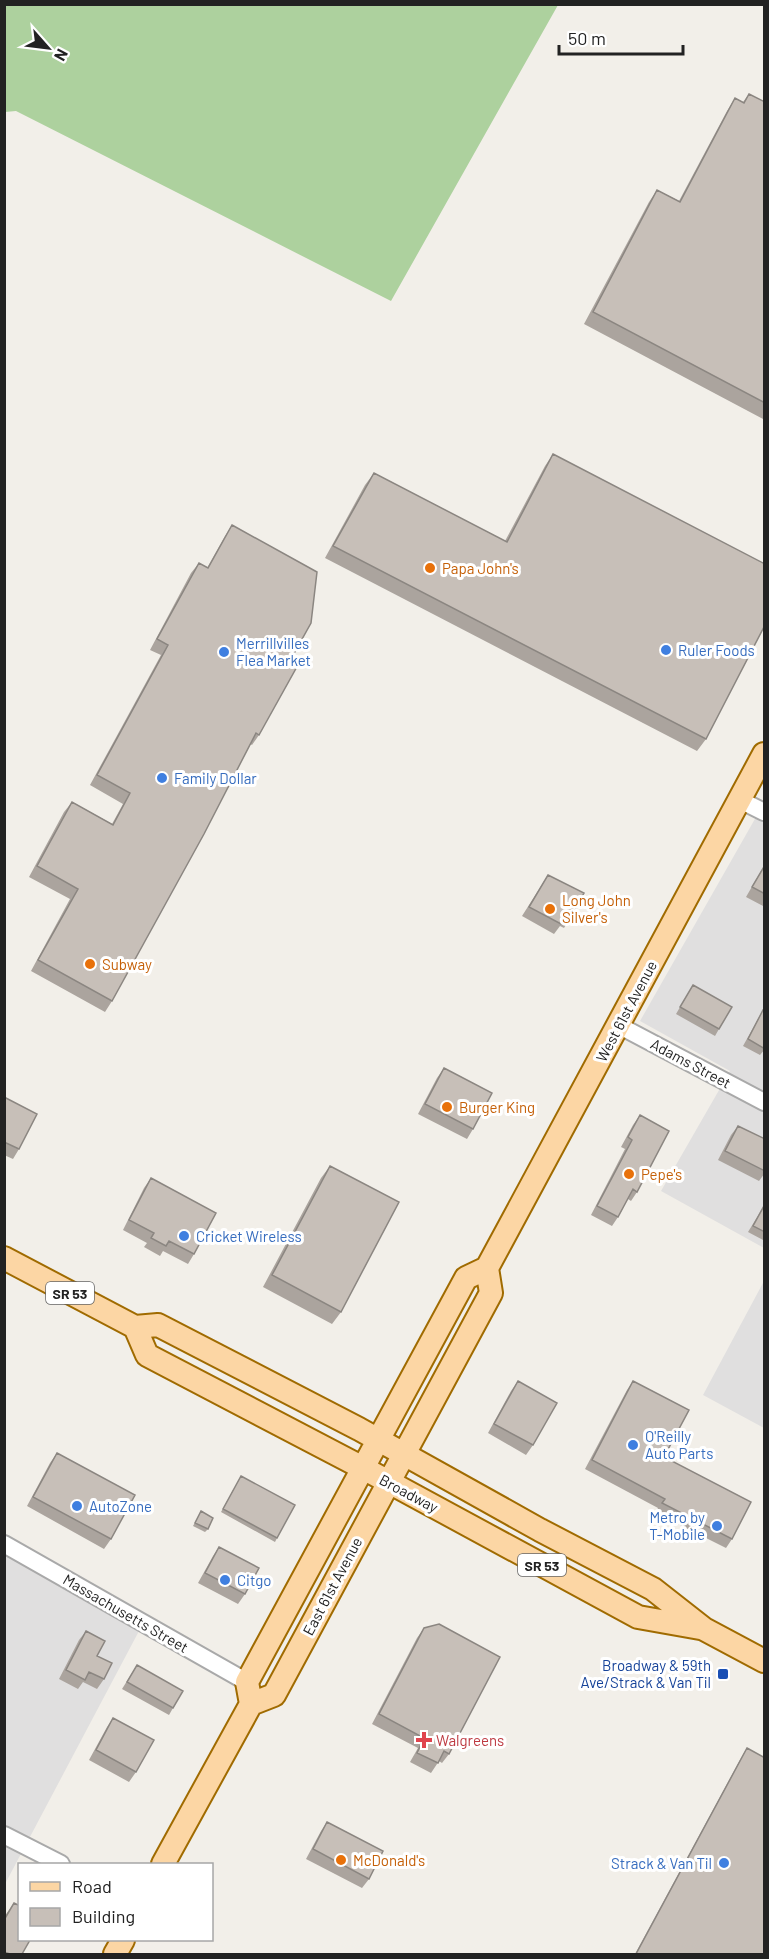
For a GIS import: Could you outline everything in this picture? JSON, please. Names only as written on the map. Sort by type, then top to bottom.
[{"type":"main road","name":"West 61st Avenue","points":[[363,1468],[466,1278],[487,1268],[765,754]]},
{"type":"main road","name":"Broadway","points":[[4,1258],[135,1327],[159,1325],[378,1440],[653,1589],[704,1629],[765,1661]]},
{"type":"main road","points":[[403,1455],[491,1293],[487,1268]]},
{"type":"main road","name":"Broadway","points":[[135,1327],[147,1355],[363,1468],[638,1617],[704,1629]]},
{"type":"main road","name":"East 61st Avenue","points":[[249,1693],[274,1695],[403,1455]]},
{"type":"main road","name":"East 61st Avenue","points":[[164,1863],[363,1468]]},
{"type":"street","points":[[740,800],[765,812]]},
{"type":"street","name":"Adams Street","points":[[618,1025],[765,1102]]},
{"type":"street","name":"Massachusetts Street","points":[[4,1544],[249,1693]]},
{"type":"street","points":[[4,1835],[59,1863]]},
{"type":"shaded area","points":[[764,803],[764,1248],[661,1191],[730,1071],[640,1021]]},
{"type":"shaded area","points":[[764,1281],[764,1428],[703,1395]]},
{"type":"shaded area","points":[[5,1554],[139,1631],[5,1884]]},
{"type":"green space","points":[[5,4],[558,5],[391,301],[16,111],[5,112]]},
{"type":"building","points":[[749,94],[765,102],[765,403],[593,312],[657,190],[680,202],[735,98],[744,103]]},
{"type":"building","points":[[553,454],[765,564],[765,625],[706,739],[333,546],[374,473],[507,542]]},
{"type":"building","points":[[232,525],[317,572],[311,623],[291,659],[299,663],[259,735],[256,733],[204,834],[112,1001],[38,960],[78,889],[37,866],[72,802],[113,825],[130,793],[97,775],[168,645],[157,639],[199,563],[208,568]]},
{"type":"building","points":[[765,865],[765,894],[752,887]]},
{"type":"building","name":"Long John Silver's","points":[[548,875],[584,893],[570,918],[565,916],[561,924],[529,907]]},
{"type":"building","points":[[693,985],[732,1007],[719,1029],[680,1007]]},
{"type":"building","points":[[763,1010],[765,1011],[765,1049],[748,1039]]},
{"type":"building","name":"Burger King","points":[[444,1068],[492,1093],[473,1129],[425,1104]]},
{"type":"building","points":[[4,1097],[37,1114],[19,1149],[4,1142]]},
{"type":"building","name":"Pepe's","points":[[640,1115],[669,1131],[637,1192],[633,1189],[618,1217],[597,1206],[632,1140],[628,1137]]},
{"type":"building","points":[[738,1126],[765,1139],[765,1171],[725,1151]]},
{"type":"building","points":[[330,1166],[399,1202],[341,1312],[272,1275]]},
{"type":"building","points":[[151,1178],[216,1213],[194,1254],[169,1241],[166,1246],[151,1238],[154,1233],[129,1220]]},
{"type":"building","points":[[765,1204],[765,1232],[753,1226]]},
{"type":"building","points":[[518,1381],[557,1403],[533,1445],[494,1424]]},
{"type":"building","points":[[633,1381],[689,1410],[664,1457],[751,1502],[732,1539],[662,1503],[665,1499],[592,1460]]},
{"type":"building","name":"AutoZone","points":[[57,1453],[135,1495],[111,1539],[33,1497]]},
{"type":"building","name":"Citgo","points":[[241,1476],[295,1505],[277,1538],[223,1509]]},
{"type":"building","points":[[201,1511],[213,1518],[208,1529],[195,1523]]},
{"type":"building","points":[[219,1547],[259,1568],[245,1594],[205,1573]]},
{"type":"building","name":"Walgreens","points":[[439,1624],[500,1657],[449,1754],[444,1751],[438,1763],[417,1753],[424,1738],[379,1714],[424,1628]]},
{"type":"building","points":[[86,1631],[105,1641],[97,1656],[112,1663],[104,1679],[89,1672],[85,1680],[66,1670]]},
{"type":"building","points":[[137,1665],[183,1691],[173,1708],[127,1682]]},
{"type":"building","points":[[113,1718],[154,1740],[136,1772],[96,1750]]},
{"type":"building","name":"Strack & Van Til","points":[[747,1748],[765,1758],[765,1954],[636,1954]]},
{"type":"building","name":"McDonald's","points":[[327,1822],[383,1851],[369,1879],[313,1849]]},
{"type":"building","points":[[14,1903],[18,1905],[18,1941],[29,1941],[22,1954],[4,1952],[4,1920]]},
{"type":"place","name":"Papa John's","points":[[430,568]]},
{"type":"place","name":"Ruler Foods","points":[[666,650]]},
{"type":"place","name":"Merrillvilles Flea Market","points":[[224,652]]},
{"type":"place","name":"Family Dollar","points":[[162,778]]},
{"type":"place","name":"Long John Silver's","points":[[550,909]]},
{"type":"place","name":"Subway","points":[[90,964]]},
{"type":"place","name":"Burger King","points":[[447,1107]]},
{"type":"place","name":"Pepe's","points":[[629,1174]]},
{"type":"place","name":"Cricket Wireless","points":[[184,1236]]},
{"type":"place","name":"O'Reilly Auto Parts","points":[[633,1445]]},
{"type":"place","name":"AutoZone","points":[[77,1506]]},
{"type":"place","name":"Metro by T-Mobile","points":[[717,1526]]},
{"type":"place","name":"Citgo","points":[[225,1580]]},
{"type":"place","name":"Broadway & 59th Ave/Strack & Van Til","points":[[723,1674]]},
{"type":"place","name":"Walgreens","points":[[424,1740]]},
{"type":"place","name":"McDonald's","points":[[341,1860]]},
{"type":"place","name":"Strack & Van Til","points":[[724,1863]]}]
